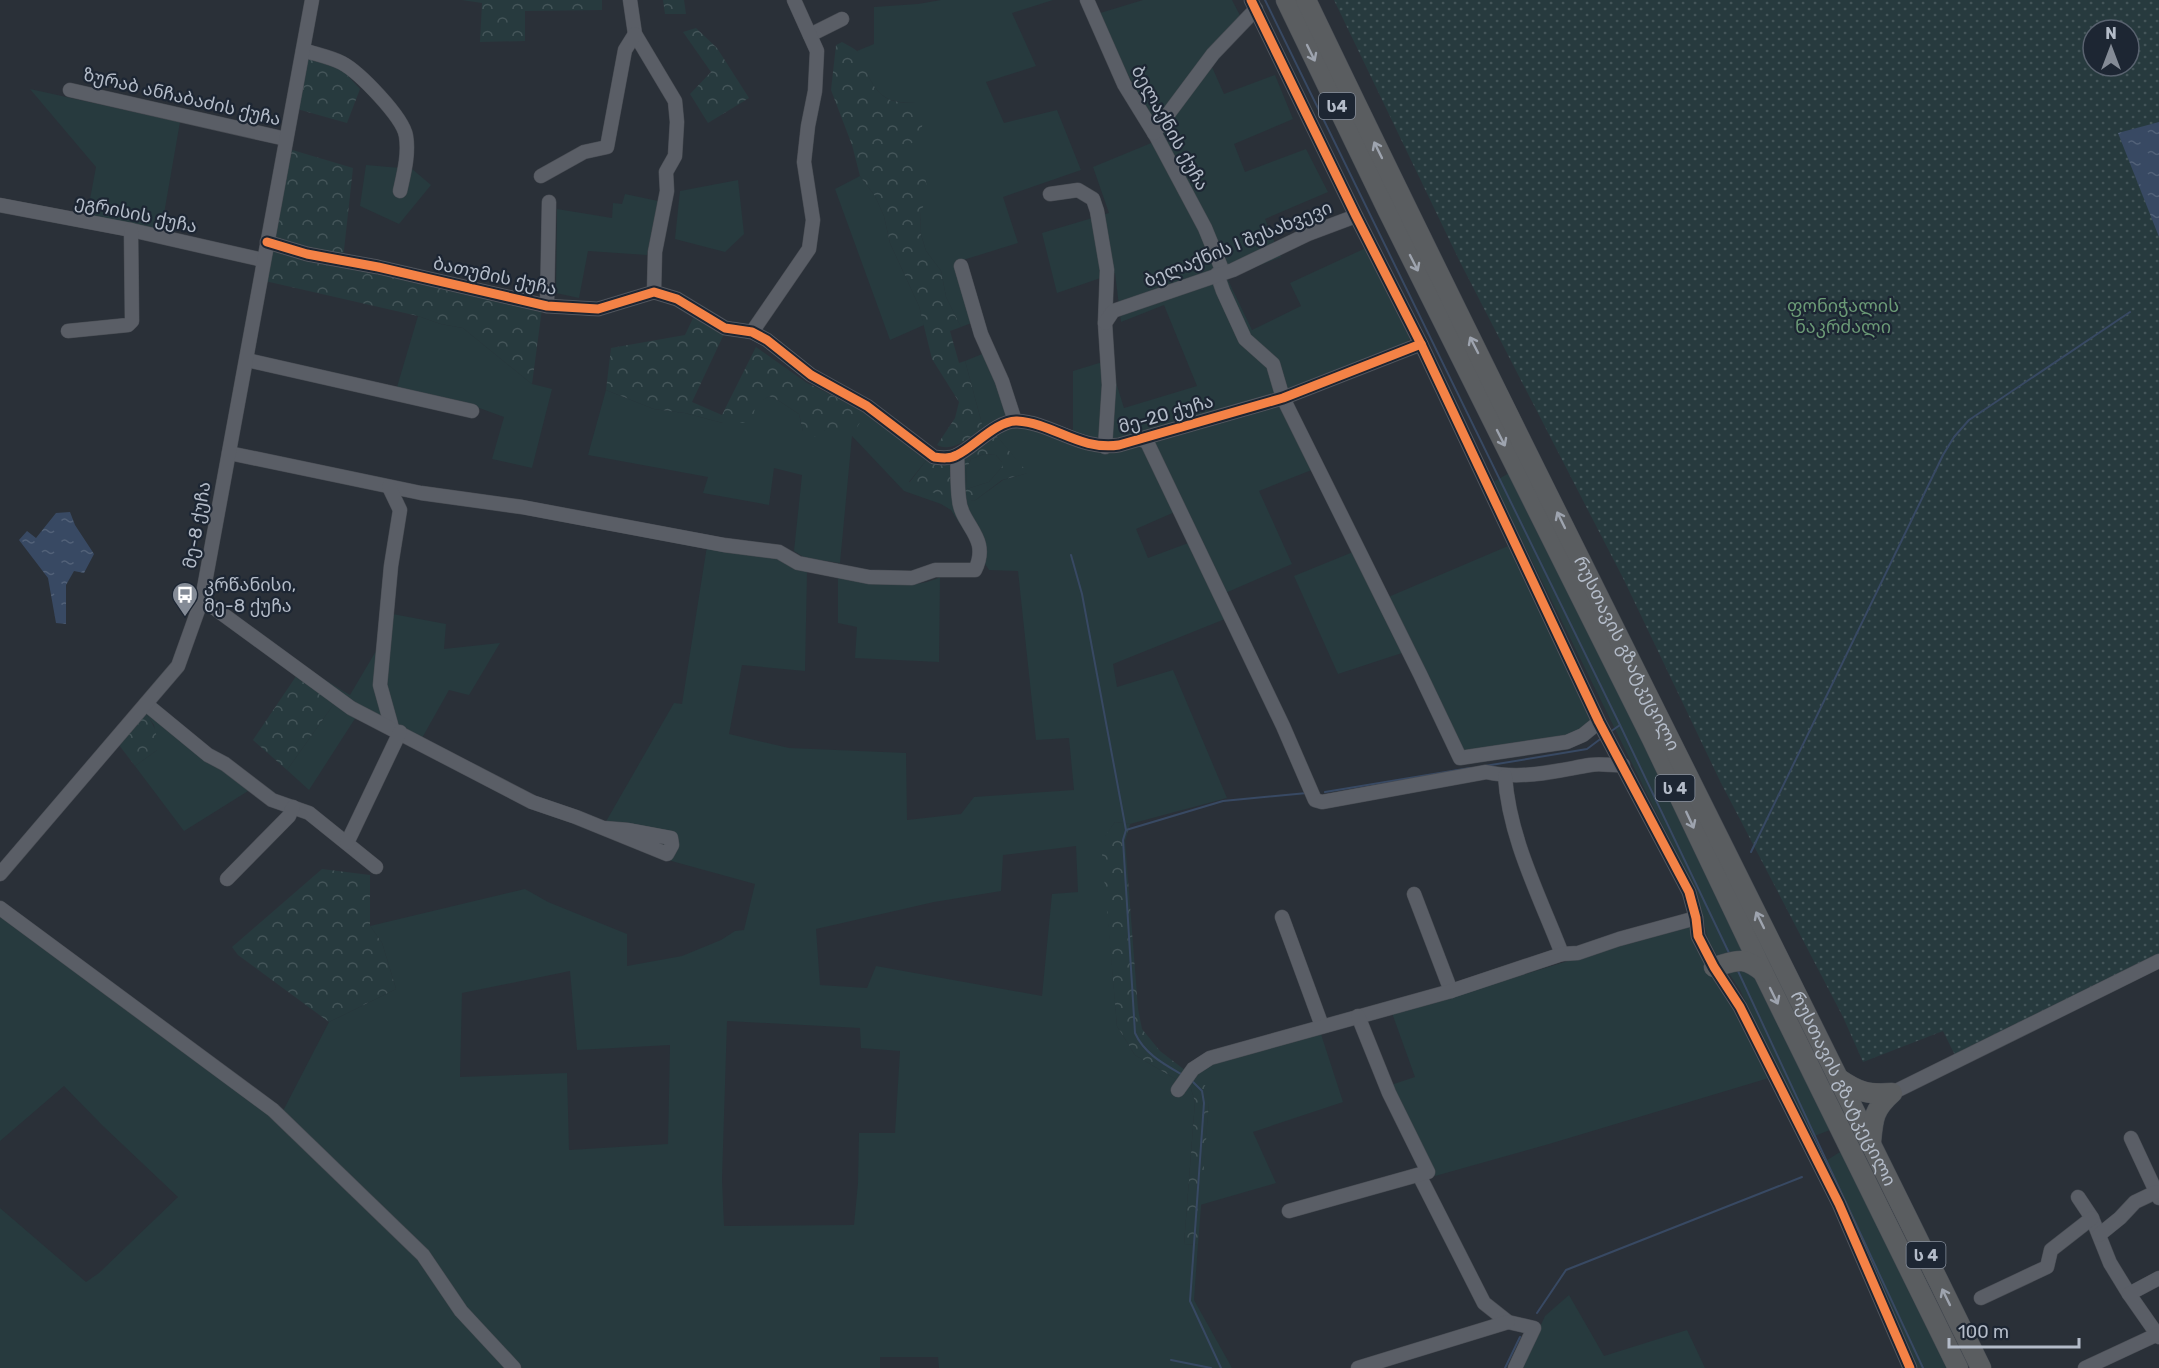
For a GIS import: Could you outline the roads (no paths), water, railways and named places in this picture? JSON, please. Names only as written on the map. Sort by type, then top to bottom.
[{"type":"highway","name":"რუსთავის გზატკეცილი","points":[[1286,0],[1396,207],[1871,1142],[1981,1368]]},
{"type":"highway","name":"რუსთავის გზატკეცილი","points":[[1306,0],[1396,207],[1743,932],[1958,1368]]},
{"type":"highway","points":[[1725,964],[1744,941],[1743,932]]},
{"type":"highway","points":[[1725,964],[1755,966],[1763,972]]},
{"type":"highway","points":[[1838,1078],[1862,1092],[1892,1093]]},
{"type":"highway","points":[[1871,1142],[1874,1117],[1880,1104],[1892,1093]]},
{"type":"street","name":"მე-8 ქუჩა","points":[[0,874],[178,666],[202,599],[312,0]]},
{"type":"street","points":[[630,0],[635,34],[675,101],[676,111],[675,156],[666,172],[667,191],[655,252],[654,292],[677,299],[725,328],[752,332],[767,340],[811,375],[867,406],[934,457],[947,458],[957,455],[998,428],[1015,421],[1002,381],[981,334],[961,266]]},
{"type":"street","points":[[752,332],[809,249],[813,220],[804,162],[815,91],[817,51],[794,0]]},
{"type":"street","name":"ბელაქნის ქუჩა","points":[[1087,0],[1124,84],[1154,133],[1205,228],[1245,339],[1273,364],[1283,398],[1460,758],[1567,742],[1601,725]]},
{"type":"street","points":[[1154,133],[1253,5],[1421,344],[1601,725],[1689,892],[1698,936],[1725,964],[1740,1007],[1839,1204],[1910,1368]]},
{"type":"street","points":[[810,34],[842,19]]},
{"type":"street","points":[[541,176],[584,152],[607,147],[625,50],[635,34]]},
{"type":"street","points":[[303,50],[343,64],[366,83],[404,127],[407,159],[400,191]]},
{"type":"street","name":"ზურაბ ანჩაბაძის ქუჩა","points":[[70,90],[286,139]]},
{"type":"street","points":[[1050,194],[1078,190],[1093,199],[1097,211],[1107,270],[1105,323],[1109,366],[1105,447]]},
{"type":"street","points":[[548,306],[549,202]]},
{"type":"street","name":"ეგრისის ქუჩა","points":[[0,205],[131,230],[263,260]]},
{"type":"street","name":"ბელაქნის I შესახვევი","points":[[1105,323],[1113,311],[1220,273],[1280,249],[1308,234],[1356,216]]},
{"type":"street","points":[[68,331],[128,325],[132,321],[131,230]]},
{"type":"street","name":"ბათუმის ქუჩა","points":[[267,242],[307,254],[378,267],[548,306],[598,309],[654,292]]},
{"type":"street","name":"მე-20 ქუჩა","points":[[1015,421],[1105,447],[1283,398],[1421,344]]},
{"type":"street","points":[[247,360],[472,411]]},
{"type":"street","points":[[1140,438],[1147,442],[1283,726],[1315,800],[1322,802],[1486,772],[1504,776],[1534,776],[1594,764],[1623,765]]},
{"type":"street","points":[[229,453],[421,493],[522,507],[724,545],[779,552],[798,563],[869,577],[912,578],[935,570],[975,570],[979,561],[980,545],[959,501],[957,455]]},
{"type":"street","points":[[347,843],[396,730],[380,685],[391,566],[400,510],[389,487]]},
{"type":"street","points":[[400,510],[421,493]]},
{"type":"street","points":[[202,599],[351,708],[532,802],[667,854],[672,845],[671,838],[604,828]]},
{"type":"street","points":[[146,704],[207,755],[225,764],[272,800],[309,813],[376,867]]},
{"type":"street","points":[[1504,776],[1506,803],[1523,855],[1562,954]]},
{"type":"street","points":[[227,879],[289,816],[293,807]]},
{"type":"street","points":[[1414,894],[1451,991]]},
{"type":"street","points":[[0,908],[273,1110],[423,1255],[461,1311],[514,1368]]},
{"type":"street","points":[[1282,917],[1322,1026]]},
{"type":"street","points":[[1178,1090],[1193,1069],[1210,1058],[1451,991],[1562,954],[1578,953],[1696,918]]},
{"type":"street","points":[[1892,1093],[2159,961]]},
{"type":"street","points":[[1289,1211],[1428,1172],[1389,1093],[1358,1016]]},
{"type":"street","points":[[2098,1235],[2120,1218],[2135,1202],[2157,1195],[2131,1138]]},
{"type":"street","points":[[1419,1175],[1484,1303],[1508,1322],[1534,1328],[1515,1368]]},
{"type":"street","points":[[2078,1197],[2092,1218],[2110,1263],[2158,1336],[2085,1368]]},
{"type":"street","points":[[1981,1298],[2047,1267],[2051,1250],[2092,1218]]},
{"type":"street","points":[[2129,1294],[2159,1278]]},
{"type":"street","points":[[1358,1368],[1508,1322]]},
{"type":"water","points":[[2159,122],[2159,237],[2118,133]]},
{"type":"water","points":[[70,512],[75,525],[94,554],[84,573],[74,571],[66,585],[66,624],[56,623],[48,578],[19,540],[27,531],[36,538],[56,513]]},
{"type":"waterway","points":[[1265,0],[1730,955]]},
{"type":"waterway","points":[[1751,852],[1943,455],[1954,437],[1969,420],[2130,312]]},
{"type":"waterway","points":[[1071,555],[1082,594],[1126,830],[1223,801],[1307,793]]},
{"type":"waterway","points":[[1610,732],[1620,725]]},
{"type":"waterway","points":[[1485,766],[1587,749],[1603,737]]},
{"type":"waterway","points":[[1325,792],[1470,768]]},
{"type":"waterway","points":[[1126,830],[1123,840],[1135,1033],[1148,1052],[1181,1074]]},
{"type":"waterway","points":[[1738,971],[1923,1368]]},
{"type":"waterway","points":[[1192,1081],[1202,1091],[1204,1103],[1190,1301],[1221,1368]]},
{"type":"waterway","points":[[1537,1313],[1566,1270],[1802,1177]]},
{"type":"waterway","points":[[1505,1368],[1520,1337]]},
{"type":"waterway","points":[[1171,1360],[1211,1368]]},
{"type":"place","name":"კრწანისი, მე-8 ქუჩა","points":[[185,618]]},
{"type":"park label","name":"ფონიჭალის ნაკრძალი","points":[[1843,316]]}]
